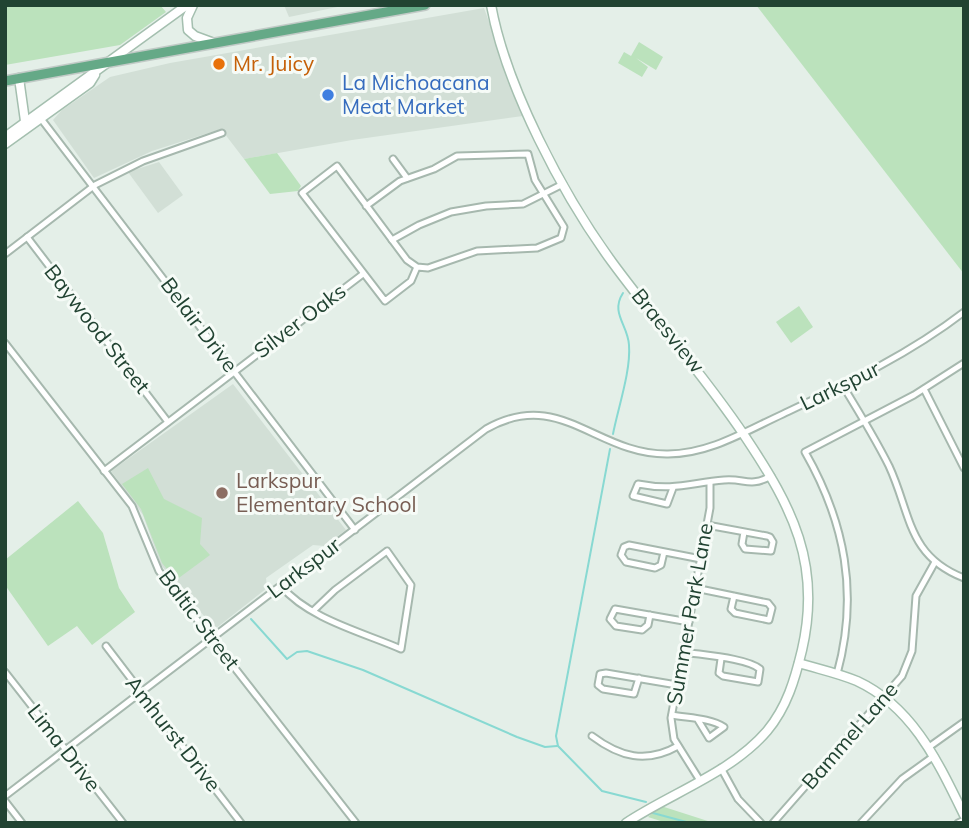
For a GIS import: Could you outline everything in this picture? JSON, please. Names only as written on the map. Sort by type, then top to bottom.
[{"type":"main road","points":[[5,81],[425,5]]},
{"type":"street","points":[[5,137],[109,64],[174,11],[187,5]]},
{"type":"street","points":[[193,5],[186,22],[188,30],[195,36],[216,44]]},
{"type":"street","name":"Braesview","points":[[491,5],[514,78],[564,184],[611,260],[713,387],[771,476],[795,521],[806,564],[808,609],[799,663],[791,691],[773,723],[746,751],[626,823]]},
{"type":"street","points":[[5,144],[90,83],[96,73]]},
{"type":"street","points":[[19,78],[25,121]]},
{"type":"street","points":[[42,120],[43,114],[56,99]]},
{"type":"street","name":"Belair Drive","points":[[42,120],[355,530]]},
{"type":"street","points":[[5,254],[93,187],[143,161],[222,133]]},
{"type":"street","points":[[366,206],[407,178],[435,169],[464,154],[528,154],[542,194],[565,231],[561,238],[543,246],[477,251],[433,266],[417,267],[407,260],[393,240],[366,206],[337,166],[302,193],[385,302],[411,281],[417,267]]},
{"type":"street","points":[[393,159],[407,178]]},
{"type":"street","points":[[393,240],[419,225],[451,212],[486,206],[520,205],[564,184]]},
{"type":"street","name":"Baywood Street","points":[[27,237],[168,422]]},
{"type":"street","name":"Silver Oaks","points":[[104,471],[363,274]]},
{"type":"street","name":"Larkspur","points":[[5,798],[486,429],[512,417],[541,414],[560,417],[612,444],[654,454],[697,451],[743,433],[884,365],[964,312]]},
{"type":"street","name":"Baltic Street","points":[[5,343],[136,513],[159,570],[356,823]]},
{"type":"street","points":[[837,674],[848,609],[845,554],[831,502],[805,452],[924,389],[964,363]]},
{"type":"street","points":[[843,386],[891,470],[915,538],[935,562],[964,578]]},
{"type":"street","points":[[924,389],[964,468]]},
{"type":"street","points":[[673,488],[667,505],[633,496],[638,484],[673,488],[729,480],[754,484],[771,476]]},
{"type":"street","name":"Summer Park Lane","points":[[699,779],[671,730],[707,525],[710,483]]},
{"type":"street","points":[[707,525],[744,532],[770,537],[773,542],[771,551],[745,550],[742,544],[744,532]]},
{"type":"street","points":[[664,552],[661,565],[655,568],[626,562],[621,555],[624,547],[629,545],[701,559]]},
{"type":"street","points":[[281,586],[297,604],[313,611],[401,649],[411,590],[387,551],[326,597],[313,611]]},
{"type":"street","name":"Bammel Lane","points":[[773,823],[885,699],[902,676],[910,659],[916,596],[935,562]]},
{"type":"street","points":[[695,588],[734,596],[771,605],[769,620],[735,613],[731,609],[734,596]]},
{"type":"street","points":[[650,615],[646,628],[642,631],[612,624],[610,620],[615,609],[650,615],[689,622]]},
{"type":"street","name":"Amhurst Drive","points":[[106,646],[241,823]]},
{"type":"street","points":[[684,652],[721,659],[758,667],[758,682],[723,676],[719,673],[721,659]]},
{"type":"street","points":[[799,663],[858,682],[885,699],[911,722],[929,747],[963,814],[958,823]]},
{"type":"street","name":"Lima Drive","points":[[5,672],[123,823]]},
{"type":"street","points":[[639,678],[634,694],[603,689],[597,685],[602,673],[639,678],[677,685]]},
{"type":"street","points":[[672,715],[716,723],[724,727],[709,738],[698,720]]},
{"type":"street","points":[[929,747],[964,722]]},
{"type":"street","points":[[592,736],[613,750],[652,758],[678,746]]},
{"type":"street","points":[[861,823],[902,779],[934,756]]},
{"type":"street","points":[[721,768],[738,799],[761,823]]},
{"type":"street","points":[[5,798],[22,823]]},
{"type":"shaded area","points":[[284,5],[347,5],[289,17]]},
{"type":"shaded area","points":[[484,8],[523,116],[352,140],[244,159],[221,129],[152,151],[94,178],[53,120],[62,110],[110,77],[170,63]]},
{"type":"shaded area","points":[[159,162],[183,195],[158,213],[128,172]]},
{"type":"shaded area","name":"Larkspur Elementary School","points":[[233,384],[346,530],[324,546],[313,545],[266,578],[267,588],[215,629],[161,565],[143,515],[111,471]]},
{"type":"green space","points":[[5,5],[160,5],[166,12],[120,45],[5,65]]},
{"type":"green space","points":[[756,5],[964,5],[964,274]]},
{"type":"green space","points":[[639,42],[663,57],[656,70],[636,58],[648,67],[642,77],[618,63],[624,52],[631,56]]},
{"type":"green space","points":[[277,153],[301,186],[298,191],[270,194],[244,159]]},
{"type":"green space","points":[[799,306],[813,327],[791,343],[776,322]]},
{"type":"green space","points":[[148,468],[164,499],[202,518],[200,544],[210,555],[176,580],[162,563],[141,509],[122,484]]},
{"type":"green space","points":[[78,501],[103,533],[119,588],[135,612],[92,645],[77,626],[48,646],[5,585],[5,560]]},
{"type":"green space","points":[[661,806],[714,823],[667,823],[648,817]]},
{"type":"waterway","points":[[613,434],[629,355],[628,338],[618,307],[623,293]]},
{"type":"waterway","points":[[610,449],[556,736],[558,746],[602,791],[646,802]]},
{"type":"waterway","points":[[251,619],[287,659],[297,652],[307,651],[363,670],[517,737],[545,747],[557,746]]},
{"type":"waterway","points":[[653,813],[690,823]]},
{"type":"place","name":"Mr. Juicy","points":[[219,64]]},
{"type":"place","name":"La Michoacana Meat Market","points":[[328,95]]},
{"type":"place","name":"Larkspur Elementary School","points":[[222,493]]}]
